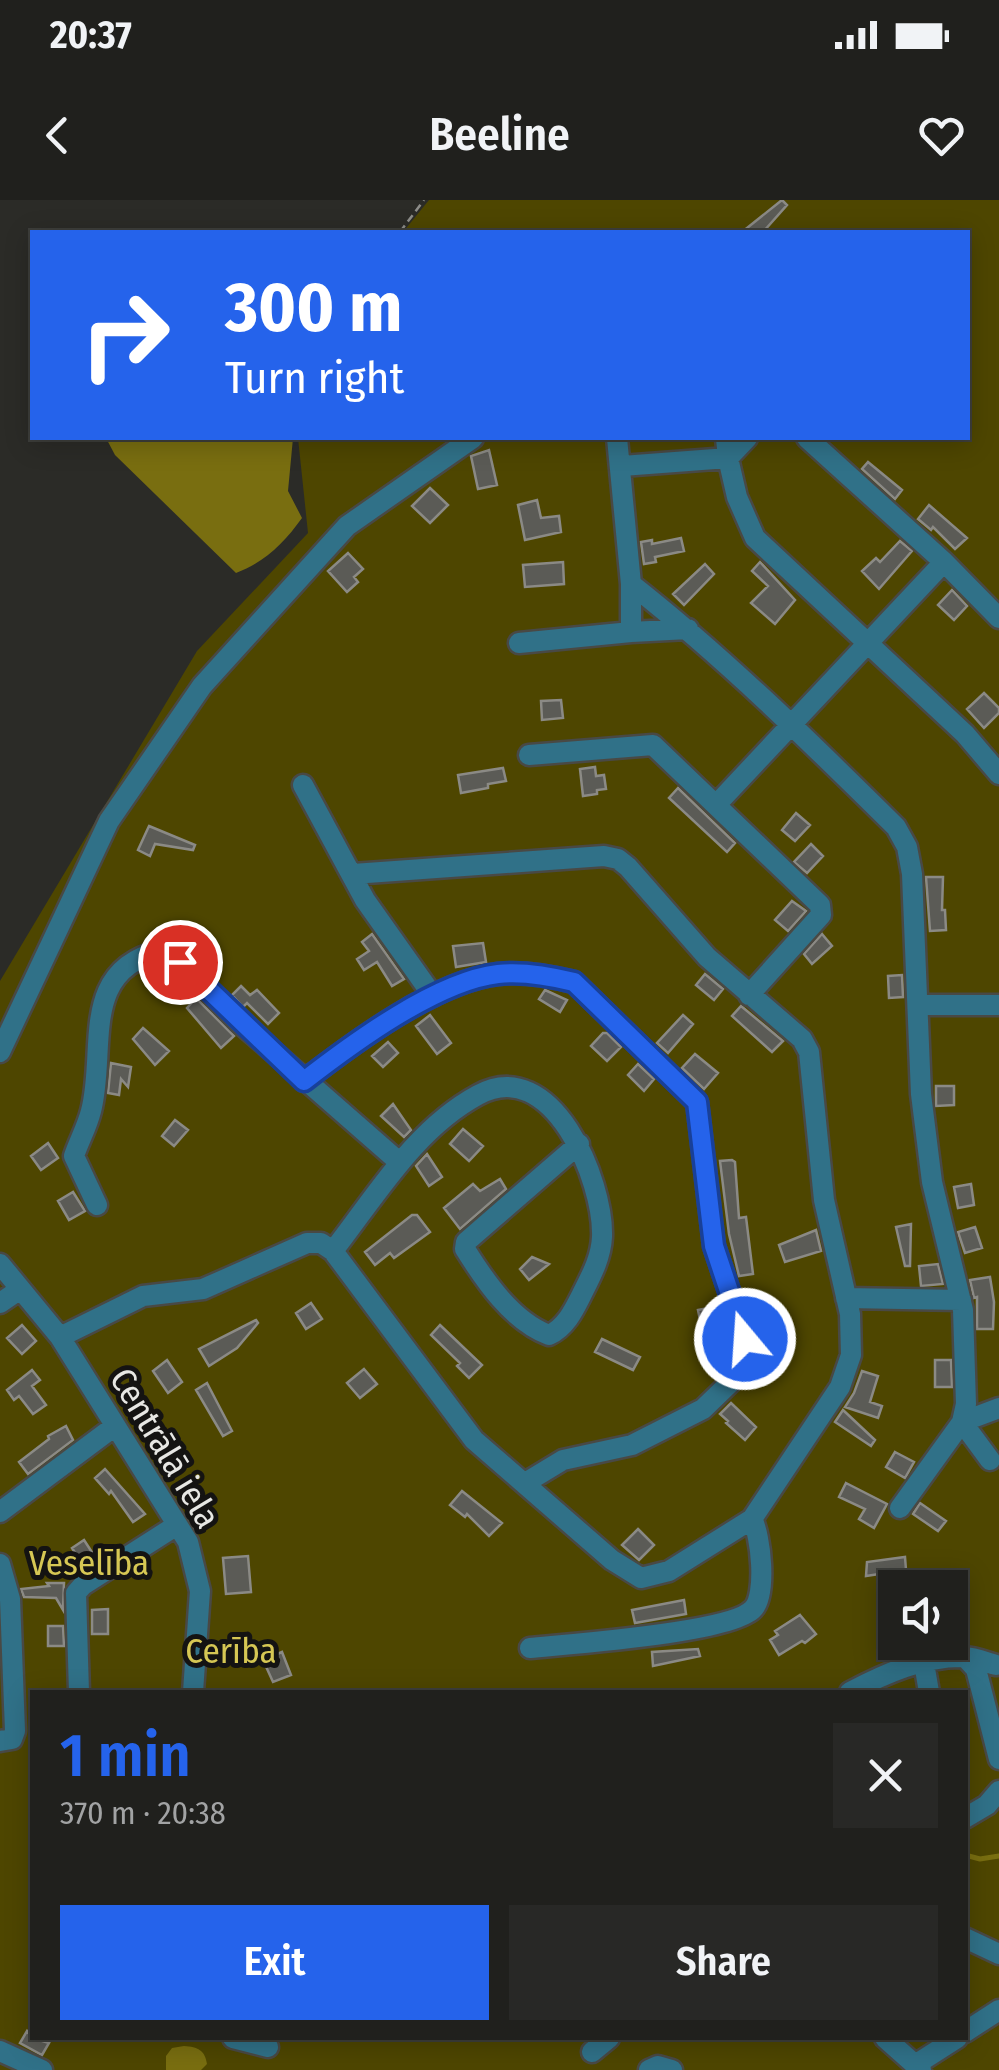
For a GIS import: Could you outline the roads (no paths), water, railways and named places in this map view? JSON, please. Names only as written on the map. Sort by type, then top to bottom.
[{"type":"street","points":[[0,1052],[108,821],[202,686],[346,526],[470,440]]},
{"type":"street","points":[[618,440],[632,632]]},
{"type":"street","points":[[809,440],[944,562],[999,618]]},
{"type":"street","points":[[622,466],[727,448],[737,497],[756,538],[965,734],[999,774]]},
{"type":"street","points":[[716,805],[944,562]]},
{"type":"street","points":[[630,584],[688,628],[896,828],[906,848],[912,874],[921,1094],[932,1182],[961,1300],[966,1404],[962,1422],[900,1508]]},
{"type":"street","points":[[520,643],[688,628]]},
{"type":"street","points":[[528,755],[654,745],[820,906],[822,912],[749,994]]},
{"type":"street","points":[[304,785],[365,900],[432,996]]},
{"type":"street","points":[[60,1337],[143,1296],[203,1289],[308,1243],[321,1243],[333,1251],[474,1440],[612,1560],[641,1578],[670,1570],[752,1519],[840,1387],[851,1354],[850,1314],[824,1200],[809,1052],[802,1039],[707,957],[618,859],[604,856],[353,874]]},
{"type":"street","points":[[97,1204],[74,1156],[92,1111],[105,998],[115,978],[141,956],[161,951],[169,954],[304,1081],[398,1160]]},
{"type":"street","points":[[304,1081],[338,1055],[462,981],[500,974],[549,976],[574,982],[694,1097],[714,1246],[744,1330],[739,1366],[732,1381],[703,1409],[632,1444],[563,1460],[525,1483]]},
{"type":"street","points":[[919,1005],[999,1005]]},
{"type":"street","points":[[333,1251],[398,1160],[460,1107],[494,1088],[516,1087],[530,1092],[556,1114],[579,1144],[601,1216],[602,1240],[597,1263],[572,1314],[549,1335],[512,1310],[481,1275],[465,1249],[466,1242],[579,1144]]},
{"type":"street","name":"Centrālā iela","points":[[0,1264],[60,1337],[188,1542],[200,1591],[193,1690]]},
{"type":"street","points":[[0,1303],[20,1290]]},
{"type":"street","points":[[846,1298],[961,1300]]},
{"type":"street","points":[[962,1422],[999,1408]]},
{"type":"street","points":[[962,1422],[990,1460]]},
{"type":"street","points":[[0,1512],[115,1426]]},
{"type":"street","points":[[530,1648],[643,1637],[725,1622],[746,1614],[755,1608],[762,1575],[757,1528],[752,1519]]},
{"type":"street","points":[[79,1690],[76,1593],[83,1584],[177,1525]]},
{"type":"street","points":[[0,1564],[10,1600],[15,1731],[12,1739],[0,1741]]},
{"type":"street","points":[[968,1658],[996,1664]]},
{"type":"street","points":[[854,1690],[884,1674],[944,1660]]},
{"type":"street","points":[[968,1660],[976,1669],[999,1760]]},
{"type":"street","points":[[924,1663],[929,1690]]},
{"type":"street","points":[[968,1816],[999,1792]]},
{"type":"street","points":[[968,1939],[999,1954]]},
{"type":"street","points":[[968,2030],[999,2010]]},
{"type":"street","points":[[887,2040],[918,2067],[954,2040]]},
{"type":"street","points":[[266,2042],[268,2070]]},
{"type":"street","points":[[0,2050],[42,2070]]},
{"type":"street","points":[[649,2070],[658,2066],[672,2070]]},
{"type":"waterway","points":[[968,1856],[980,1859],[999,1856]]},
{"type":"park label","name":"Veselība","points":[[89,1563]]},
{"type":"park label","name":"Cerība","points":[[231,1651]]}]
